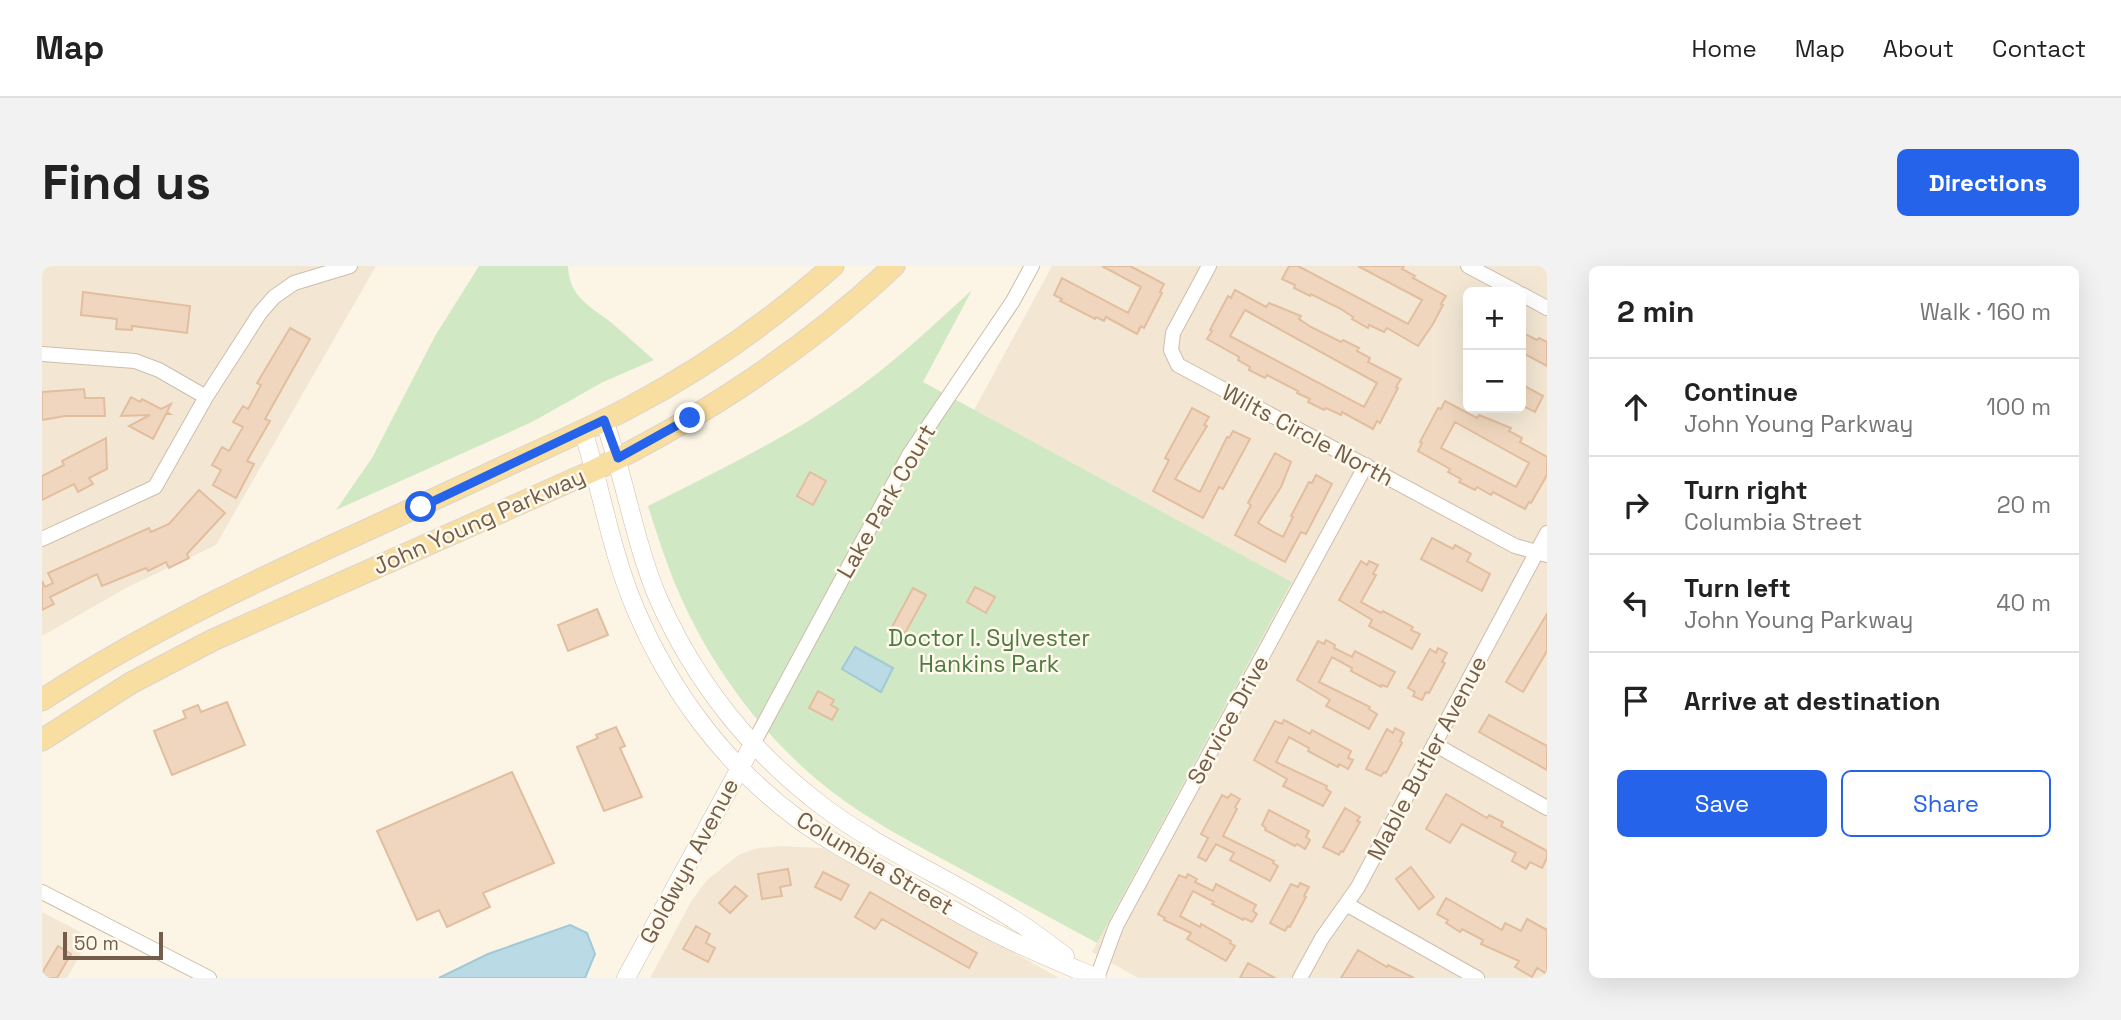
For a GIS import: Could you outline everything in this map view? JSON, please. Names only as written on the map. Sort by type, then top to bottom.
[{"type":"main road","name":"John Young Parkway","points":[[42,700],[109,658],[198,609],[583,430],[658,391],[767,320],[834,266]]},
{"type":"main road","name":"John Young Parkway","points":[[42,740],[131,683],[213,640],[595,470],[690,418],[805,342],[894,266]]},
{"type":"street","points":[[42,539],[155,488],[206,397],[260,313],[274,297],[294,283],[350,266]]},
{"type":"street","name":"Lake Park Court","points":[[753,744],[909,455],[1013,301],[1032,266]]},
{"type":"street","name":"Wilts Circle North","points":[[1209,266],[1173,333],[1171,350],[1178,365],[1515,546],[1542,553]]},
{"type":"street","points":[[1468,266],[1508,287]]},
{"type":"street","points":[[1526,297],[1547,308]]},
{"type":"street","points":[[42,354],[135,361],[159,370],[206,397]]},
{"type":"street","name":"Columbia Street","points":[[604,420],[618,458],[645,559],[668,620],[700,675],[753,744],[796,785],[844,821],[1013,919],[1097,978]]},
{"type":"street","name":"Columbia Street","points":[[583,430],[622,576],[650,642],[692,712],[739,768],[797,818],[843,848],[999,935],[1097,978]]},
{"type":"street","name":"Service Drive","points":[[1097,978],[1116,926],[1366,465]]},
{"type":"street","name":"Mable Butler Avenue","points":[[1300,978],[1322,938],[1358,887],[1434,744],[1542,553],[1547,533]]},
{"type":"street","name":"Goldwyn Avenue","points":[[626,978],[753,744]]},
{"type":"street","points":[[1434,744],[1547,808]]},
{"type":"street","points":[[42,892],[209,978]]},
{"type":"street","points":[[1346,904],[1477,978]]},
{"type":"shaded area","points":[[42,266],[376,266],[216,545],[128,587],[42,636]]},
{"type":"shaded area","points":[[1052,266],[1547,266],[1547,978],[1138,978],[1092,952],[1292,582],[974,410]]},
{"type":"shaded area","points":[[758,848],[822,848],[840,855],[1059,978],[650,978],[692,900],[707,880],[740,854]]},
{"type":"shaded area","points":[[42,912],[90,937],[67,978],[42,978]]},
{"type":"green space","points":[[479,266],[568,266],[572,285],[581,299],[654,360],[603,382],[532,422],[336,510],[372,458],[435,336]]},
{"type":"green space","name":"Doctor I. Sylvester Hankins Park","points":[[972,290],[923,382],[1292,582],[1097,943],[879,823],[839,797],[786,751],[739,696],[700,635],[670,571],[648,506],[773,441],[845,397],[895,359]]},
{"type":"water","points":[[855,647],[893,668],[881,692],[842,669]]},
{"type":"water","points":[[570,925],[587,933],[595,954],[585,978],[439,978],[488,954]]},
{"type":"building","points":[[1102,266],[1130,266],[1164,284],[1144,328],[1141,326],[1137,334],[1106,317],[1104,321],[1096,317],[1095,319],[1060,301],[1062,299],[1054,295],[1062,278],[1128,313],[1141,287]]},
{"type":"building","points":[[1289,266],[1298,266],[1408,324],[1422,300],[1358,266],[1404,266],[1402,269],[1415,276],[1413,278],[1446,296],[1433,324],[1418,346],[1387,328],[1384,332],[1369,325],[1368,328],[1341,309],[1294,288],[1295,285],[1282,279]]},
{"type":"building","points":[[1235,290],[1266,307],[1269,303],[1301,316],[1299,319],[1311,327],[1359,348],[1357,351],[1370,358],[1368,362],[1401,379],[1380,423],[1377,421],[1373,429],[1342,412],[1341,415],[1326,408],[1324,410],[1308,402],[1310,399],[1297,393],[1298,391],[1267,375],[1265,378],[1249,370],[1250,367],[1238,360],[1239,357],[1207,339],[1228,296],[1231,298]],"holes":[[[1245,310],[1377,383],[1364,407],[1230,336]]]},
{"type":"building","points":[[83,292],[190,306],[187,333],[132,326],[132,330],[116,329],[117,319],[81,315]]},
{"type":"building","points":[[290,328],[310,339],[265,419],[270,421],[247,461],[254,464],[236,498],[213,485],[221,470],[212,465],[222,447],[229,451],[243,427],[233,422],[243,406],[248,409],[261,385],[257,383]]},
{"type":"building","points":[[1526,334],[1547,342],[1547,366],[1526,355]]},
{"type":"building","points":[[1526,387],[1543,396],[1535,412],[1526,408]]},
{"type":"building","points":[[84,389],[85,398],[104,398],[105,416],[65,416],[42,420],[42,392]]},
{"type":"building","points":[[131,397],[140,402],[142,399],[161,409],[171,404],[167,412],[170,414],[166,414],[153,439],[129,426],[150,415],[121,416]]},
{"type":"building","points":[[1445,401],[1463,413],[1477,418],[1479,415],[1511,428],[1509,431],[1522,438],[1520,442],[1547,457],[1547,475],[1525,509],[1493,492],[1491,495],[1477,487],[1475,490],[1459,482],[1461,479],[1448,472],[1450,469],[1418,451],[1438,408],[1441,409]],"holes":[[[1455,422],[1529,463],[1516,487],[1441,448]]]},
{"type":"building","points":[[1192,408],[1209,417],[1204,425],[1207,426],[1175,479],[1200,492],[1227,437],[1229,438],[1233,431],[1250,439],[1223,489],[1219,487],[1203,518],[1153,491],[1169,460],[1165,458]]},
{"type":"building","points":[[106,438],[107,469],[89,478],[93,484],[78,492],[74,484],[42,500],[42,476],[64,465],[62,461]]},
{"type":"building","points":[[1275,453],[1291,462],[1281,487],[1258,523],[1268,529],[1283,537],[1309,482],[1312,483],[1316,475],[1332,484],[1306,534],[1301,532],[1285,562],[1235,535],[1251,505],[1248,503]]},
{"type":"building","points":[[810,472],[826,481],[813,505],[797,496]]},
{"type":"building","points":[[199,490],[225,513],[187,554],[189,558],[169,568],[166,562],[148,571],[146,568],[102,586],[97,574],[50,597],[54,604],[42,610],[42,581],[45,587],[53,583],[48,573],[149,528],[151,532],[169,524]]},
{"type":"building","points":[[1432,538],[1453,549],[1455,545],[1471,554],[1467,561],[1490,574],[1482,591],[1421,559]]},
{"type":"building","points":[[1361,561],[1367,565],[1369,561],[1378,565],[1373,574],[1376,575],[1361,602],[1413,627],[1411,630],[1420,634],[1412,649],[1369,626],[1372,620],[1339,600]]},
{"type":"building","points":[[975,587],[995,597],[986,613],[967,602]]},
{"type":"building","points":[[913,588],[926,595],[905,633],[892,627]]},
{"type":"building","points":[[597,609],[608,635],[568,651],[558,625]]},
{"type":"building","points":[[1547,614],[1547,651],[1523,692],[1506,682]]},
{"type":"building","points":[[1326,640],[1335,645],[1334,648],[1352,657],[1355,651],[1395,672],[1387,687],[1381,687],[1332,657],[1319,682],[1370,707],[1369,709],[1377,714],[1369,729],[1326,706],[1330,700],[1297,680],[1318,641],[1324,644]]},
{"type":"building","points":[[1438,648],[1447,653],[1442,662],[1445,663],[1429,693],[1426,692],[1422,700],[1413,696],[1415,692],[1408,688],[1430,649],[1436,653]]},
{"type":"building","points":[[818,691],[834,700],[831,705],[838,709],[832,720],[809,708]]},
{"type":"building","points":[[227,702],[245,745],[172,775],[154,731],[186,718],[183,711],[198,705],[201,712]]},
{"type":"building","points":[[1489,715],[1547,746],[1547,770],[1479,732]]},
{"type":"building","points":[[1284,720],[1310,734],[1312,730],[1351,751],[1348,758],[1353,760],[1348,769],[1339,764],[1338,767],[1289,737],[1276,762],[1327,786],[1326,789],[1331,792],[1323,806],[1283,786],[1287,779],[1254,760],[1275,721],[1282,724]]},
{"type":"building","points":[[616,727],[625,746],[620,748],[642,797],[604,811],[577,747]]},
{"type":"building","points":[[1395,728],[1404,733],[1400,741],[1402,743],[1386,773],[1381,776],[1366,769],[1387,729],[1393,733]]},
{"type":"building","points":[[512,772],[554,863],[483,893],[490,907],[447,927],[439,910],[417,920],[377,831]]},
{"type":"building","points":[[1231,794],[1240,799],[1223,836],[1274,861],[1278,866],[1270,881],[1230,860],[1234,853],[1216,844],[1206,861],[1198,857],[1208,838],[1201,834],[1222,795],[1228,798]]},
{"type":"building","points":[[1446,794],[1487,818],[1489,815],[1503,822],[1501,826],[1547,851],[1542,868],[1530,862],[1526,869],[1512,861],[1516,853],[1462,824],[1450,843],[1426,829]]},
{"type":"building","points":[[1345,808],[1360,817],[1357,821],[1360,822],[1339,855],[1323,847]]},
{"type":"building","points":[[1269,810],[1309,831],[1306,837],[1310,840],[1305,849],[1265,830],[1262,825]]},
{"type":"building","points":[[1411,867],[1434,897],[1419,909],[1396,879]]},
{"type":"building","points":[[788,869],[791,885],[780,887],[782,896],[762,899],[758,874]]},
{"type":"building","points":[[823,872],[849,885],[841,900],[815,887]]},
{"type":"building","points":[[1188,874],[1197,879],[1195,882],[1213,891],[1216,884],[1256,905],[1253,911],[1257,914],[1252,922],[1244,918],[1243,920],[1193,891],[1180,916],[1231,941],[1235,946],[1226,961],[1187,939],[1191,933],[1164,920],[1165,918],[1158,914],[1179,875],[1186,878]]},
{"type":"building","points":[[1300,883],[1309,887],[1304,896],[1306,897],[1290,927],[1285,931],[1270,923],[1291,884],[1298,887]]},
{"type":"building","points":[[735,886],[747,896],[730,913],[719,903]]},
{"type":"building","points":[[870,892],[977,953],[969,968],[882,919],[875,929],[855,917]]},
{"type":"building","points":[[1446,898],[1502,930],[1505,923],[1521,931],[1527,919],[1547,930],[1547,974],[1537,968],[1532,977],[1515,967],[1519,961],[1481,944],[1483,940],[1462,929],[1460,932],[1446,923],[1448,920],[1437,914]]},
{"type":"building","points":[[696,926],[710,934],[706,943],[715,948],[708,962],[683,949]]},
{"type":"building","points":[[58,946],[71,954],[57,978],[42,978],[42,973]]},
{"type":"building","points":[[1358,950],[1387,967],[1388,965],[1414,978],[1341,978]]},
{"type":"building","points":[[1248,963],[1275,978],[1240,978]]},
{"type":"route","points":[[421,507],[604,420],[618,458],[690,418]]}]
